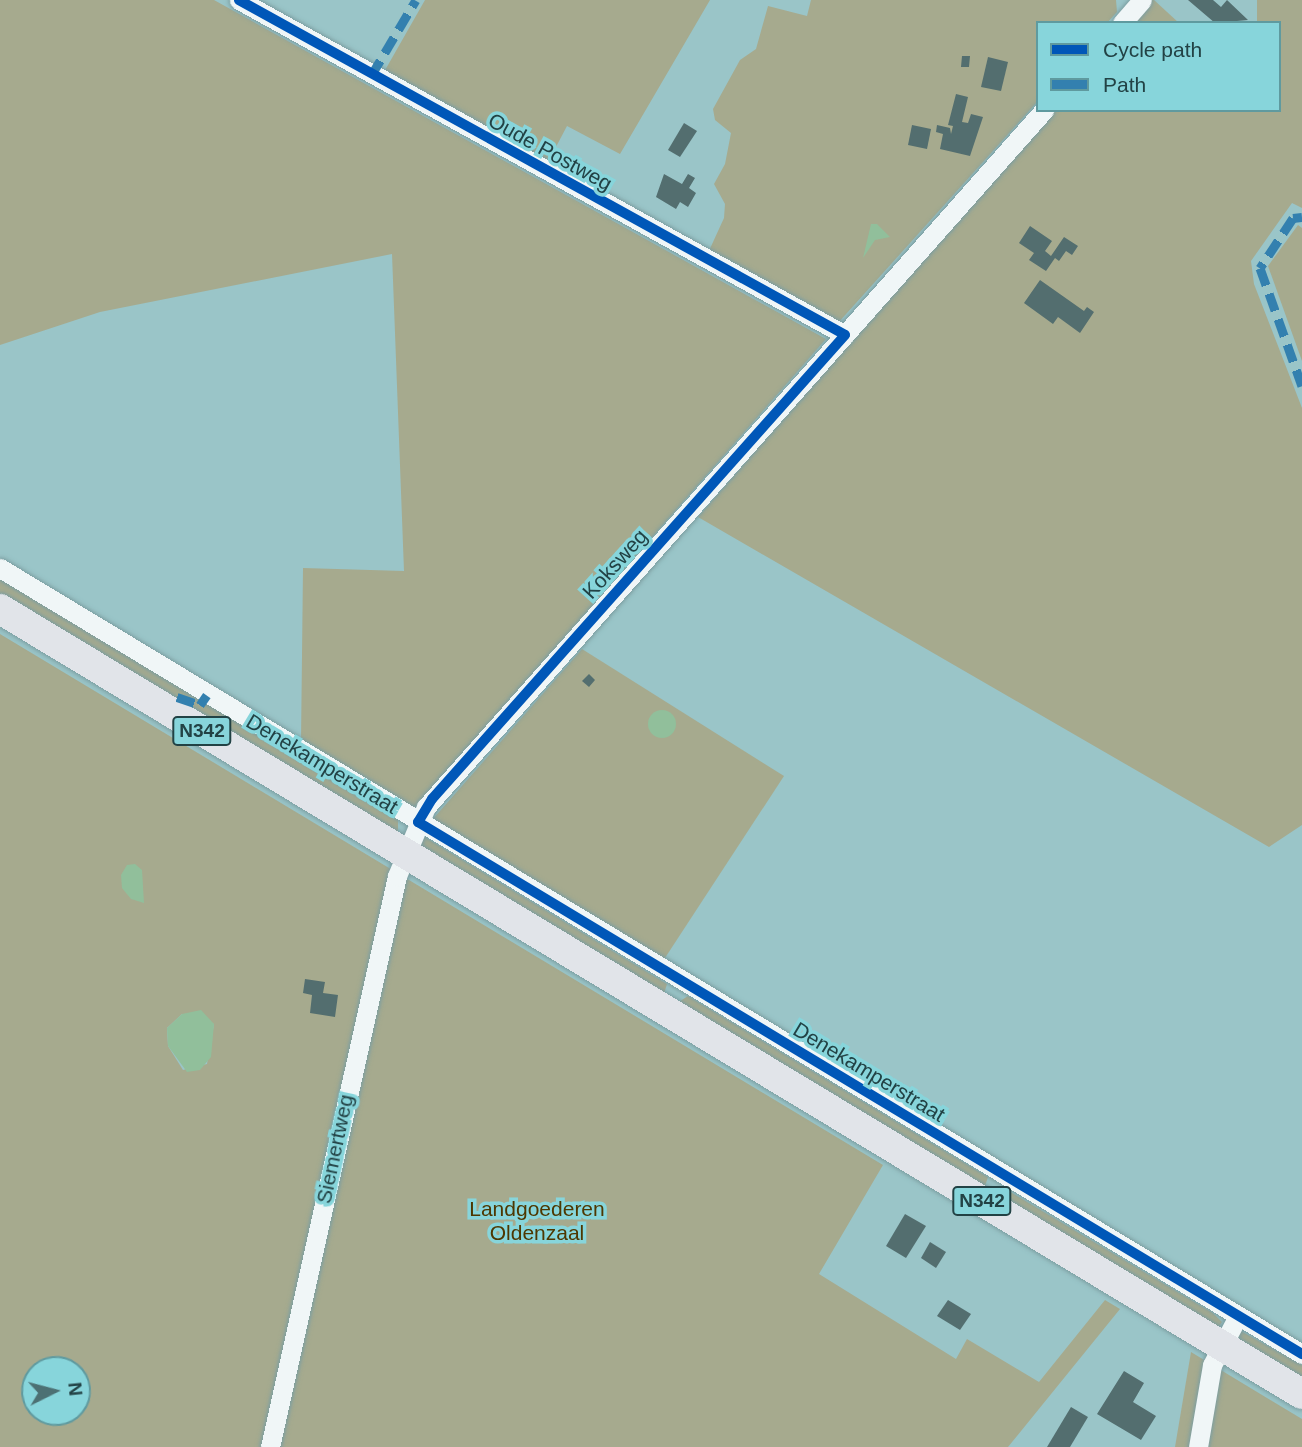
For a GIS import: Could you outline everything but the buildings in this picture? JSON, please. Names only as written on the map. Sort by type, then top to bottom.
[{"type":"main road","name":"Denekamperstraat","points":[[0,609],[1302,1394]]},
{"type":"street","name":"Oude Postweg","points":[[239,0],[845,335]]},
{"type":"street","points":[[1124,20],[1142,0]]},
{"type":"street","name":"Koksweg","points":[[405,852],[432,799],[1043,112]]},
{"type":"street","name":"Denekamperstraat","points":[[0,568],[1302,1354]]},
{"type":"street","name":"Siemertweg","points":[[270,1447],[405,852]]},
{"type":"street","points":[[662,1010],[681,981]]},
{"type":"street","points":[[981,1201],[1003,1175]]},
{"type":"street","points":[[1198,1447],[1219,1345],[1238,1316]]},
{"type":"green space","points":[[0,0],[214,0],[826,339],[413,810],[301,741],[303,568],[404,571],[392,254],[100,312],[0,345]]},
{"type":"green space","points":[[425,0],[710,0],[620,154],[567,126],[547,164],[384,72]]},
{"type":"green space","points":[[811,0],[1116,0],[1117,12],[1109,21],[1036,21],[1036,103],[838,323],[708,253],[724,218],[725,204],[714,184],[725,164],[731,133],[715,120],[713,109],[740,60],[756,49],[768,6],[807,16]]},
{"type":"green space","points":[[1154,0],[1177,21],[1133,21]]},
{"type":"green space","points":[[1257,0],[1302,0],[1302,208],[1292,203],[1251,261],[1254,284],[1302,408],[1302,825],[1269,847],[698,517],[1051,112],[1281,112],[1281,21],[1257,21]]},
{"type":"green space","points":[[1298,225],[1302,228],[1302,361],[1268,266]]},
{"type":"green space","points":[[0,577],[398,820],[398,831],[392,836],[0,601]]},
{"type":"green space","name":"Landgoederen Oldenzaal","points":[[0,634],[883,1165],[819,1274],[956,1359],[967,1339],[1039,1382],[1105,1300],[1120,1309],[1008,1447],[0,1447]],"holes":[[[182,1014],[214,1024],[207,1064],[183,1070],[168,1046],[167,1028]]]},
{"type":"green space","points":[[582,649],[784,776],[663,961],[432,820]]},
{"type":"green space","points":[[423,836],[667,984],[663,997],[421,857],[416,839]]},
{"type":"green space","points":[[688,996],[988,1177],[985,1186],[674,1005]]},
{"type":"green space","points":[[1002,1187],[1213,1313],[1222,1322],[1218,1328],[995,1197]]},
{"type":"green space","points":[[1239,1330],[1302,1365],[1302,1385],[1238,1347]]},
{"type":"green space","points":[[1191,1352],[1302,1419],[1302,1447],[1175,1447]]},
{"type":"shaded area","points":[[871,224],[877,224],[890,237],[875,240],[863,258]]},
{"type":"shaded area","points":[[662,710],[672,714],[676,724],[672,734],[662,738],[652,734],[648,724],[652,714]]},
{"type":"shaded area","points":[[135,864],[142,870],[144,903],[131,899],[122,888],[121,875],[127,865]]},
{"type":"shaded area","points":[[201,1010],[214,1024],[211,1057],[200,1070],[187,1072],[168,1046],[167,1028],[182,1014]]},
{"type":"marked path","points":[[371,76],[416,0]]},
{"type":"marked path","points":[[1302,217],[1293,218],[1260,268],[1302,386]]},
{"type":"marked path","points":[[177,697],[200,705],[207,695]]},
{"type":"cycle path","points":[[239,0],[845,335],[432,799],[418,822],[1302,1354]]}]
